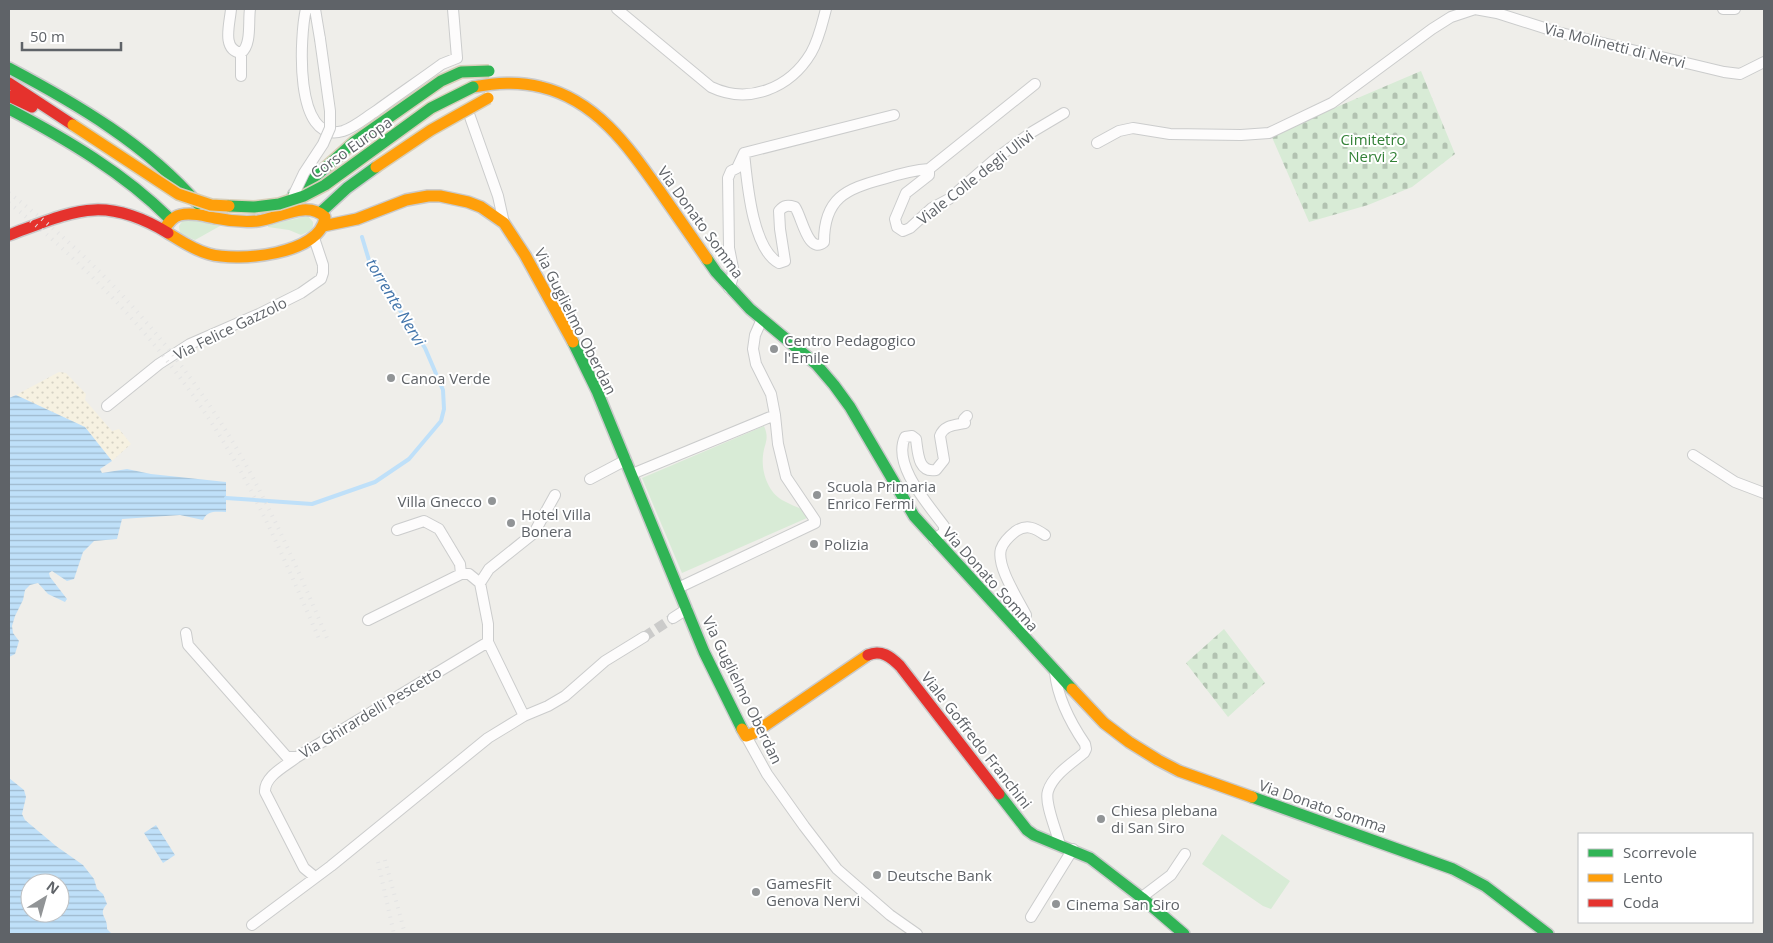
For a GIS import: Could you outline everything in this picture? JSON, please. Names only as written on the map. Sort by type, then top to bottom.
[{"type":"main road","points":[[9,68],[82,109],[158,163],[180,182],[209,218]]},
{"type":"main road","points":[[276,218],[290,203],[294,194],[354,142],[441,81],[461,72],[489,71],[515,75],[539,86]]},
{"type":"main road","name":"Corso Europa","points":[[9,83],[178,194],[211,205],[254,207],[279,204],[304,196],[325,185],[431,108],[473,87],[506,83],[539,86]]},
{"type":"main road","points":[[322,211],[336,198],[408,143],[440,123],[488,98],[539,86]]},
{"type":"main road","name":"Via Donato Somma","points":[[539,86],[570,96],[603,119],[618,133],[729,288],[762,319],[816,364],[834,385],[850,407],[907,507],[934,540],[1104,723],[1129,742],[1158,760],[1187,774],[1453,869],[1485,886],[1548,934]]},
{"type":"main road","name":"Corso Europa","points":[[9,96],[73,125]]},
{"type":"main road","points":[[9,109],[64,139],[130,185],[170,219]]},
{"type":"main road","name":"Via Guglielmo Oberdan","points":[[327,226],[357,219],[416,197],[440,196],[481,207],[504,223],[525,255],[576,347],[597,391],[704,652],[746,736]]},
{"type":"main road","points":[[9,235],[71,211],[90,208],[115,210],[144,220],[199,251],[219,257],[255,258],[292,248],[314,238],[327,226],[322,211],[311,208],[276,218],[243,221],[226,221],[180,214],[170,219],[164,230]]},
{"type":"main road","name":"Viale Goffredo Franchini","points":[[746,736],[754,733],[871,653],[884,652],[900,666],[1027,830],[1036,838],[1045,842],[1060,845],[1091,858],[1142,897],[1182,934]]},
{"type":"street","points":[[231,9],[228,34],[230,45],[235,51],[241,53]]},
{"type":"street","points":[[241,53],[245,51],[247,45],[250,9]]},
{"type":"street","points":[[306,9],[302,53],[305,97],[311,116],[324,129],[338,132],[350,127],[442,64],[457,58],[453,9]]},
{"type":"street","points":[[294,194],[304,173],[327,137],[330,128],[330,111],[315,9]]},
{"type":"street","points":[[617,9],[712,87],[729,94],[745,95],[776,86],[802,65],[811,53],[817,40],[826,9]]},
{"type":"street","name":"Via Molinetti di Nervi","points":[[1098,143],[1119,131],[1133,128],[1170,134],[1241,136],[1269,133],[1332,104],[1432,29],[1451,18],[1475,9],[1497,12],[1558,32],[1724,72],[1740,74],[1764,62]]},
{"type":"street","points":[[1723,9],[1735,9]]},
{"type":"street","points":[[241,53],[241,76]]},
{"type":"street","name":"Viale Colle degli Ulivi","points":[[744,153],[754,219],[762,243],[773,260],[780,263],[785,261],[779,220],[779,211],[783,207],[789,205],[796,207],[810,242],[820,245],[824,242],[824,231],[829,212],[840,196],[859,185],[916,170],[929,169],[1035,84]]},
{"type":"street","name":"Viale Colle degli Ulivi","points":[[929,169],[929,175],[906,193],[895,219],[897,227],[903,231],[910,228],[932,208],[949,199],[994,160],[1032,132],[1064,113]]},
{"type":"street","points":[[470,114],[498,196],[504,223]]},
{"type":"street","points":[[729,288],[733,268],[729,248],[728,178],[731,171],[737,168],[744,153],[894,115]]},
{"type":"street","name":"Via Felice Gazzolo","points":[[107,406],[159,364],[190,344],[259,314],[301,293],[321,279],[323,265],[314,238]]},
{"type":"street","points":[[678,588],[815,523],[815,520],[786,477],[778,444],[771,394],[756,364],[753,349],[755,335],[762,319]]},
{"type":"street","points":[[632,474],[775,415]]},
{"type":"street","points":[[934,540],[944,532],[944,526],[906,468],[902,454],[902,445],[905,437],[912,436],[916,439],[919,461],[923,467],[930,471],[936,470],[942,465],[944,460],[941,432],[949,426],[965,423],[964,419],[967,416]]},
{"type":"street","points":[[1693,455],[1735,482],[1764,493]]},
{"type":"street","points":[[590,479],[626,460]]},
{"type":"street","points":[[480,583],[489,569],[534,533],[555,495]]},
{"type":"street","points":[[397,530],[424,521],[439,529],[460,564],[461,574]]},
{"type":"street","points":[[1018,631],[1024,623],[1026,615],[1000,563],[1001,548],[1015,532],[1025,527],[1035,528],[1045,535]]},
{"type":"street","points":[[368,620],[461,574],[468,574],[480,583],[488,624],[488,642],[524,716]]},
{"type":"street","points":[[673,618],[687,610]]},
{"type":"street","name":"Via Ghirardelli Pescetto","points":[[186,633],[188,645],[287,756],[297,757],[470,651],[488,642]]},
{"type":"street","points":[[252,925],[315,877],[488,738],[524,716],[548,706],[565,696],[605,661],[644,637]]},
{"type":"street","points":[[1055,671],[1056,682],[1064,709],[1085,744],[1086,749],[1084,753],[1058,775],[1048,790],[1047,800],[1060,845]]},
{"type":"street","name":"Via Guglielmo Oberdan","points":[[746,736],[768,774],[837,869],[890,915],[917,934]]},
{"type":"street","points":[[297,757],[268,780],[265,786],[266,792],[304,868],[315,877]]},
{"type":"street","points":[[1031,916],[1073,850]]},
{"type":"street","points":[[1142,897],[1171,875],[1185,854]]},
{"type":"green space","name":"Cimitetro Nervi 2","points":[[1421,71],[1455,154],[1412,187],[1368,205],[1309,222],[1271,135]]},
{"type":"green space","points":[[308,216],[313,222],[313,227],[310,231],[301,235],[289,230],[268,227],[268,225]]},
{"type":"green space","points":[[184,218],[220,226],[195,240],[180,234],[179,226]]},
{"type":"green space","points":[[764,426],[767,438],[763,462],[766,481],[777,496],[804,510],[807,518],[682,573],[642,478]]},
{"type":"green space","points":[[1224,629],[1265,683],[1228,717],[1186,663]]},
{"type":"green space","points":[[1222,834],[1290,881],[1271,909],[1263,906],[1202,864]]},
{"type":"sand","points":[[59,372],[66,373],[86,394],[85,400],[112,431],[119,429],[131,444],[112,461],[85,427],[16,395]]},
{"type":"water","points":[[16,395],[85,427],[112,461],[100,469],[102,473],[127,469],[151,474],[226,482],[226,512],[210,513],[203,520],[180,515],[122,519],[117,539],[94,541],[83,552],[74,579],[67,581],[52,571],[49,573],[67,599],[65,602],[48,594],[38,583],[30,585],[25,590],[23,600],[12,626],[13,633],[19,641],[15,654],[9,657],[9,398]]},
{"type":"water","points":[[9,778],[24,790],[26,797],[22,814],[25,820],[56,846],[83,865],[94,879],[97,889],[103,894],[107,904],[103,913],[107,929],[112,934],[9,934]]},
{"type":"water","points":[[156,825],[175,855],[163,863],[144,833]]},
{"type":"waterway","name":"torrente Nervi","points":[[226,498],[312,504],[375,482],[409,459],[441,421],[444,409],[443,390],[425,348],[371,267],[362,237]]},
{"type":"tunnel","points":[[644,637],[673,618]]},
{"type":"railway","points":[[9,193],[43,220],[108,280],[167,347],[193,382],[218,419],[253,478],[287,546],[327,638]]},
{"type":"railway","points":[[9,203],[73,258],[132,319],[160,351],[210,420],[244,478],[279,547],[320,641]]},
{"type":"railway","points":[[385,860],[405,934]]},
{"type":"railway","points":[[378,862],[394,934]]},
{"type":"traffic: fast","points":[[9,68],[60,96],[110,127],[157,163],[198,204]]},
{"type":"traffic: fast","points":[[325,168],[354,142],[441,81],[461,72],[489,71]]},
{"type":"traffic: fast","points":[[229,206],[254,207],[279,204],[304,196],[325,185],[431,108],[473,87]]},
{"type":"traffic: fast","points":[[9,109],[52,132],[94,158],[152,202],[170,219]]},
{"type":"traffic: fast","points":[[321,212],[347,188],[376,167]]},
{"type":"traffic: fast","points":[[291,202],[294,194],[325,168]]},
{"type":"traffic: fast","points":[[707,259],[716,272],[750,309],[816,364],[834,385],[850,407],[914,516],[1072,689]]},
{"type":"traffic: fast","points":[[573,342],[597,391],[704,652],[742,729]]},
{"type":"traffic: fast","points":[[999,794],[1027,830],[1034,835],[1090,858],[1142,898],[1184,934]]},
{"type":"traffic: fast","points":[[1252,797],[1453,869],[1485,886],[1548,934]]},
{"type":"traffic: slow","points":[[473,87],[490,84],[524,84],[561,93],[578,102],[609,127],[623,142],[707,259]]},
{"type":"traffic: slow","points":[[376,167],[431,130],[488,98]]},
{"type":"traffic: slow","points":[[73,125],[178,194],[211,205],[229,206]]},
{"type":"traffic: slow","points":[[323,226],[357,219],[406,200],[428,196],[440,196],[481,207],[504,223],[525,255],[573,342]]},
{"type":"traffic: slow","points":[[164,230],[172,219],[184,214],[231,221],[258,221],[301,210],[310,210],[318,212],[325,217],[320,230],[309,240],[294,248],[257,256],[239,257],[209,254],[193,248],[168,233]]},
{"type":"traffic: slow","points":[[742,729],[746,736],[754,733],[868,655]]},
{"type":"traffic: slow","points":[[1072,689],[1104,723],[1129,742],[1158,760],[1179,771],[1252,797]]},
{"type":"traffic: jam","points":[[9,83],[73,125]]},
{"type":"traffic: jam","points":[[9,96],[32,107]]},
{"type":"traffic: jam","points":[[9,235],[52,219],[88,210],[125,213],[168,233]]},
{"type":"traffic: jam","points":[[868,655],[881,653],[900,666],[999,794]]},
{"type":"place","name":"Centro Pedagogico l'Emile","points":[[774,349]]},
{"type":"place","name":"Canoa Verde","points":[[391,378]]},
{"type":"place","name":"Scuola Primaria Enrico Fermi","points":[[817,495]]},
{"type":"place","name":"Villa Gnecco","points":[[492,501]]},
{"type":"place","name":"Hotel Villa Bonera","points":[[511,523]]},
{"type":"place","name":"Polizia","points":[[814,544]]},
{"type":"place","name":"Chiesa plebana di San Siro","points":[[1101,819]]},
{"type":"place","name":"Deutsche Bank","points":[[877,875]]},
{"type":"place","name":"GamesFit Genova Nervi","points":[[756,892]]},
{"type":"place","name":"Cinema San Siro","points":[[1056,904]]}]
